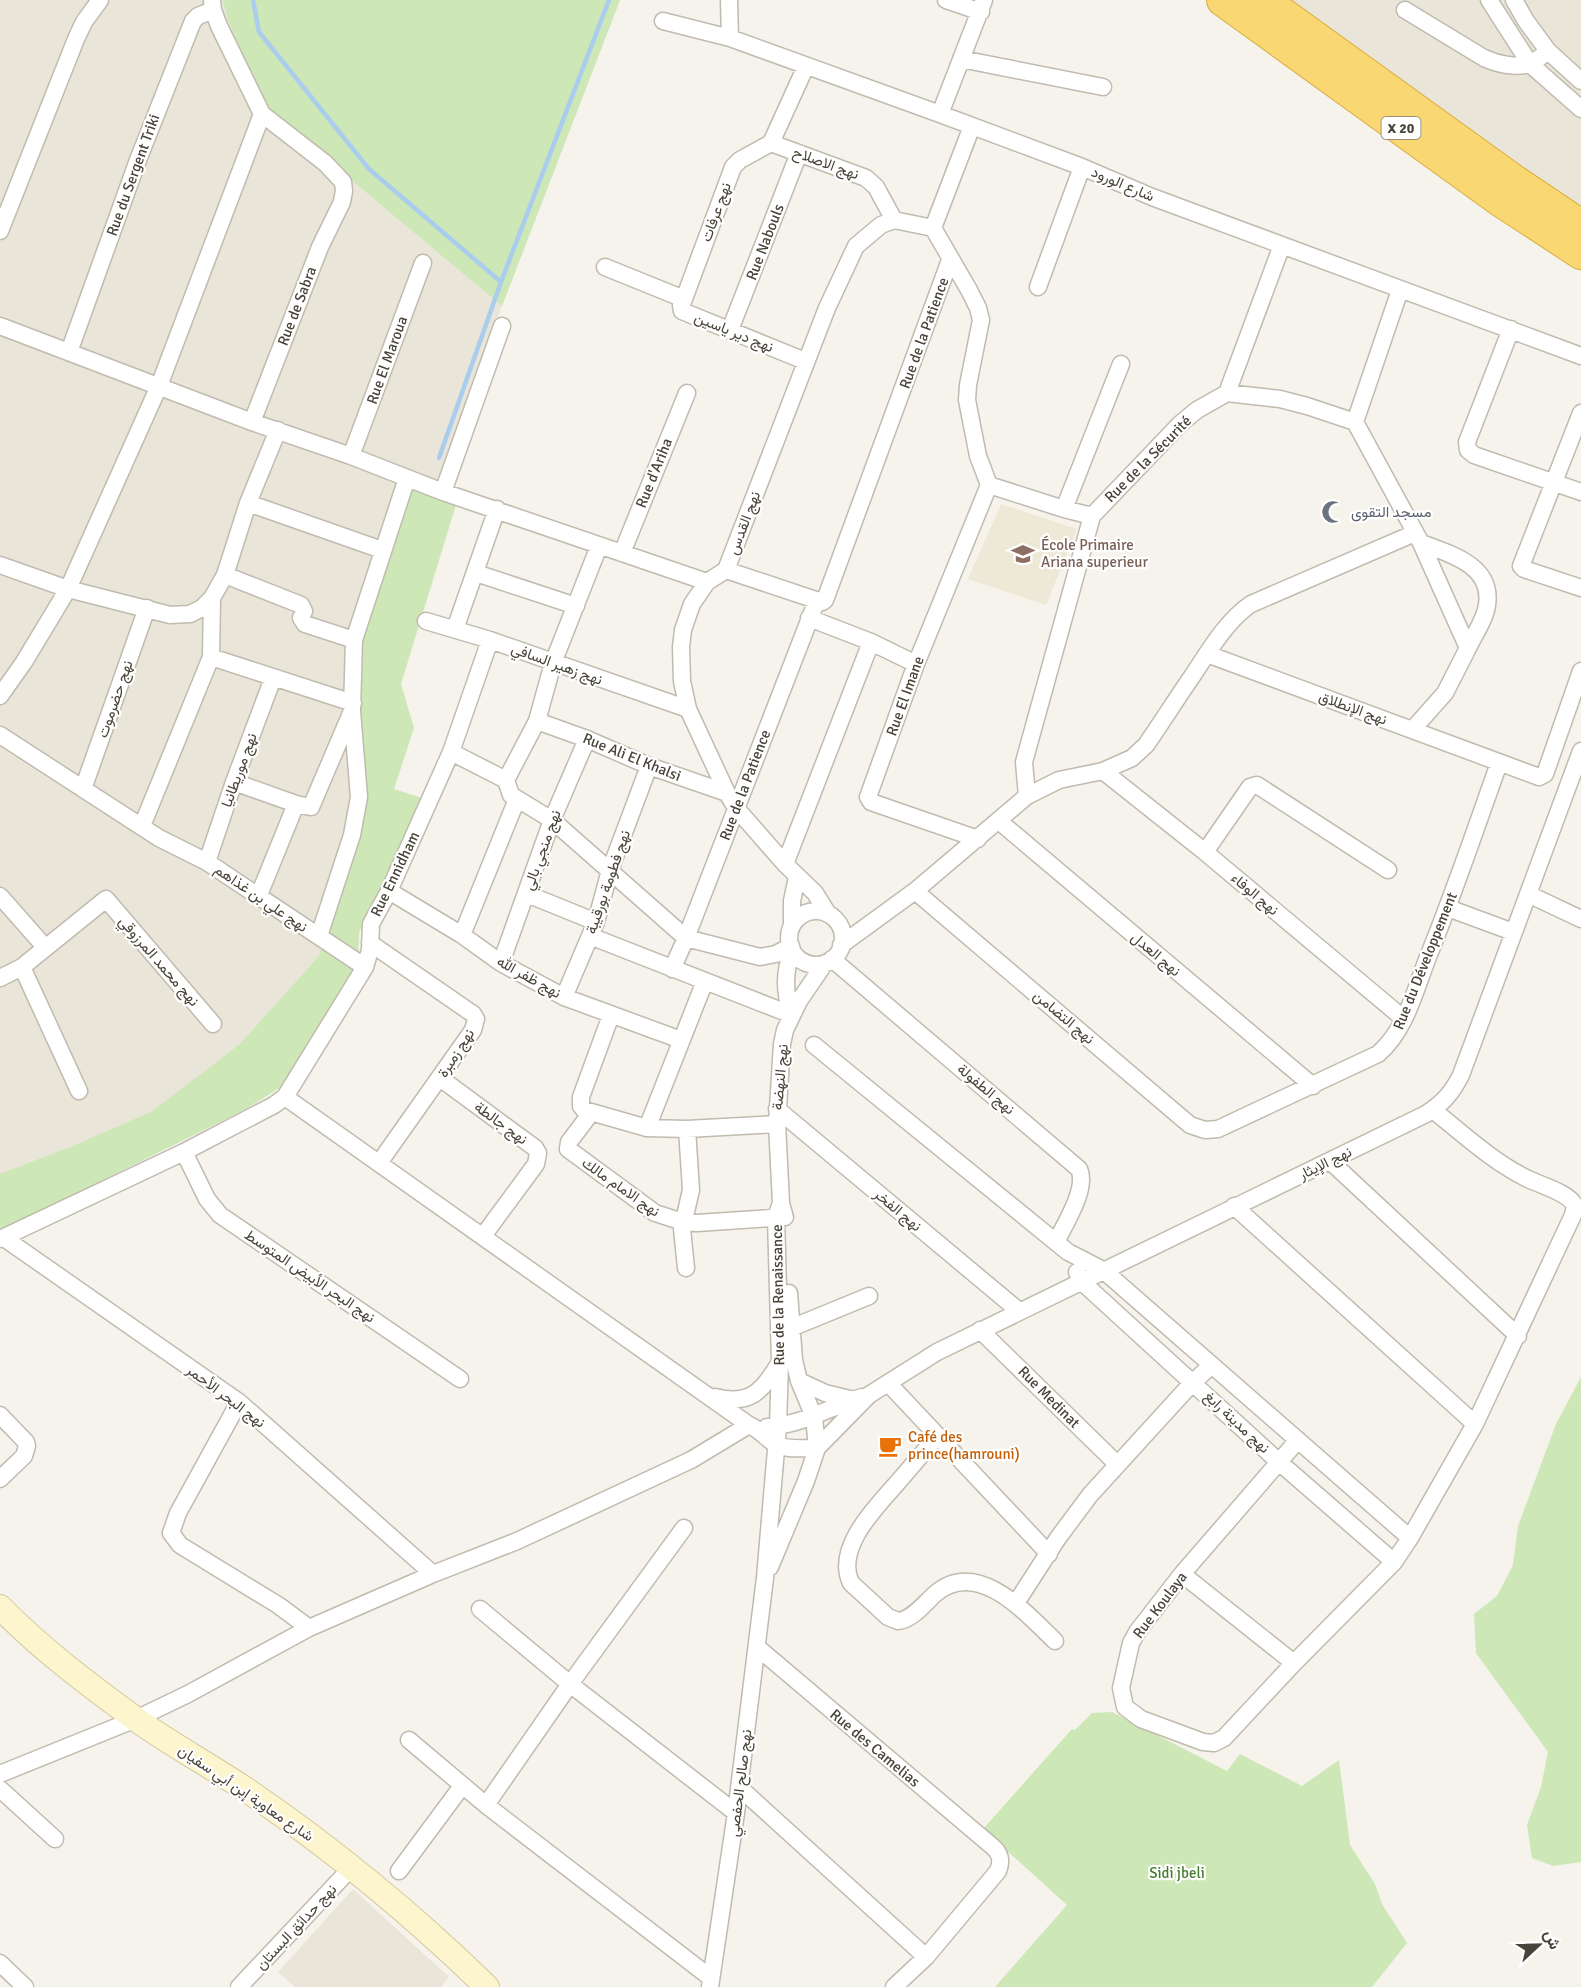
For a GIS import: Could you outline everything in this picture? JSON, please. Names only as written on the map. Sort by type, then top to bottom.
[{"type":"highway","name":"X 20","points":[[1223,0],[1500,200],[1581,253]]},
{"type":"highway","name":"X 20","points":[[1263,0],[1486,161],[1581,226]]},
{"type":"main road","name":"شارع معاوية إبن أبي سفيان","points":[[0,1607],[50,1654],[136,1719],[248,1791],[352,1867],[487,1987]]},
{"type":"street","points":[[0,231],[76,39],[84,22],[100,0]]},
{"type":"street","points":[[729,0],[730,38]]},
{"type":"street","points":[[940,114],[982,6],[946,0]]},
{"type":"street","points":[[1489,0],[1530,64],[1581,109]]},
{"type":"street","points":[[1514,0],[1548,51],[1581,81]]},
{"type":"street","points":[[0,696],[24,662],[68,589],[159,386],[262,114],[213,5]]},
{"type":"street","name":"Rue du Sergent Triki","points":[[69,352],[138,160],[193,21],[213,5]]},
{"type":"street","points":[[1405,10],[1484,58],[1506,65],[1530,64],[1548,51]]},
{"type":"street","name":"شارع الورود","points":[[663,21],[730,38],[940,114],[1082,167],[1152,197],[1581,356]]},
{"type":"street","points":[[961,59],[1103,87]]},
{"type":"street","points":[[771,143],[806,66]]},
{"type":"street","name":"Rue de Sabra","points":[[252,422],[320,247],[342,202],[344,191],[343,182],[325,163],[262,114]]},
{"type":"street","points":[[972,126],[933,228],[969,290],[981,320],[967,400],[978,456],[989,485],[1092,516]]},
{"type":"street","name":"نهج الاصلاح","points":[[771,143],[866,178],[876,187],[894,220]]},
{"type":"street","name":"نهج عرفات","points":[[684,299],[733,167],[740,160],[771,143]]},
{"type":"street","name":"Rue Nabouls","points":[[730,330],[799,153]]},
{"type":"street","points":[[1038,286],[1082,167]]},
{"type":"street","points":[[894,220],[933,228]]},
{"type":"street","name":"نهج القدس","points":[[828,914],[815,893],[785,864],[736,808],[727,793],[688,709],[682,681],[681,647],[687,614],[707,582],[726,570],[805,362],[856,246],[881,225],[894,220]]},
{"type":"street","points":[[1282,245],[1227,393],[1280,399],[1355,422],[1418,538],[1468,648]]},
{"type":"street","name":"Rue de la Patience","points":[[672,969],[809,618],[817,600],[824,602],[826,598],[950,260]]},
{"type":"street","name":"Rue El Maroua","points":[[351,456],[423,264]]},
{"type":"street","name":"نهج دير ياسين","points":[[605,267],[684,299],[681,306],[682,311],[805,362]]},
{"type":"street","points":[[1355,422],[1400,290]]},
{"type":"street","points":[[0,326],[443,492],[707,582]]},
{"type":"street","points":[[443,492],[502,326]]},
{"type":"street","points":[[1511,329],[1467,446],[1474,455],[1581,492]]},
{"type":"street","points":[[1064,509],[1121,364]]},
{"type":"street","name":"Rue d'Ariha","points":[[622,553],[687,393]]},
{"type":"street","name":"Rue de la Sécurité","points":[[1027,796],[1023,762],[1092,516],[1180,424],[1197,410],[1227,393]]},
{"type":"street","points":[[1581,413],[1522,567],[1581,588]]},
{"type":"street","points":[[0,565],[68,589],[170,615],[190,614],[202,608],[212,598],[225,575],[248,503],[278,430]]},
{"type":"street","points":[[234,782],[296,804],[312,806],[352,707],[354,640],[407,478]]},
{"type":"street","name":"Rue El Imane","points":[[978,839],[871,802],[868,798],[916,664],[989,485]]},
{"type":"street","points":[[248,503],[382,550]]},
{"type":"street","points":[[455,629],[497,509]]},
{"type":"street","points":[[1413,729],[1445,693],[1483,618],[1487,605],[1487,591],[1481,576],[1473,566],[1462,558],[1418,538]]},
{"type":"street","name":"نهج النهضة","points":[[781,1213],[777,1116],[780,1052],[785,1029],[807,987],[833,955],[1000,822],[1027,796],[1059,780],[1103,771],[1132,758],[1143,749],[1207,654],[1237,615],[1251,604],[1418,538]]},
{"type":"street","points":[[599,546],[553,663],[537,721],[506,780],[508,789],[517,799],[552,820],[686,938],[760,957],[791,948]]},
{"type":"street","points":[[726,570],[817,600]]},
{"type":"street","points":[[476,573],[576,606]]},
{"type":"street","points":[[225,575],[302,605],[304,611],[301,618],[305,624],[354,640]]},
{"type":"street","points":[[142,826],[211,657],[212,598]]},
{"type":"street","name":"نهج حضرموت","points":[[83,789],[147,608]]},
{"type":"street","points":[[809,618],[871,642],[916,664]]},
{"type":"street","name":"نهج زهير السافي","points":[[426,621],[490,640],[688,709]]},
{"type":"street","name":"Rue Ennidham","points":[[285,1097],[365,967],[370,943],[369,929],[389,891],[451,752],[490,640]]},
{"type":"street","points":[[785,864],[871,642]]},
{"type":"street","name":"نهج الإنطلاق","points":[[1207,654],[1537,777],[1544,775],[1581,671]]},
{"type":"street","points":[[211,657],[352,707]]},
{"type":"street","name":"نهج موريطانيا","points":[[207,862],[273,678]]},
{"type":"street","name":"نهج علي بن غذاهم","points":[[0,735],[142,826],[207,862],[319,936],[352,835],[359,797],[352,707]]},
{"type":"street","name":"Rue Ali El Khalsi","points":[[537,721],[587,739],[649,766],[727,793]]},
{"type":"street","name":"نهج منجي بالي","points":[[501,963],[552,820],[587,739]]},
{"type":"street","name":"نهج الإيثار","points":[[862,1397],[937,1352],[980,1330],[1433,1110],[1447,1098],[1461,1075],[1581,751]]},
{"type":"street","points":[[451,752],[506,780]]},
{"type":"street","name":"Rue du Développement","points":[[1218,1130],[1378,1054],[1395,1037],[1448,908],[1499,763]]},
{"type":"street","name":"نهج فطومة بورقيبة","points":[[564,997],[593,929],[610,870],[649,766]]},
{"type":"street","name":"نهج الوفاء","points":[[1103,771],[1404,1019]]},
{"type":"street","points":[[1204,852],[1250,788],[1257,784],[1389,870]]},
{"type":"street","points":[[462,935],[517,799]]},
{"type":"street","points":[[259,895],[296,804]]},
{"type":"street","name":"نهج العدل","points":[[1000,822],[1313,1086]]},
{"type":"street","points":[[792,1015],[785,989],[785,976],[791,948],[789,939],[792,926],[792,901],[798,877]]},
{"type":"street","name":"نهج ظفر الله","points":[[389,891],[462,935],[501,963],[564,997],[681,1040]]},
{"type":"street","name":"نهج التضامن","points":[[915,891],[1190,1125],[1199,1130],[1218,1130]]},
{"type":"street","points":[[527,894],[672,969],[792,1015]]},
{"type":"street","points":[[1528,894],[1581,919]]},
{"type":"street","points":[[0,896],[45,947],[22,967],[0,978]]},
{"type":"street","name":"نهج محمد المرزوقي","points":[[45,947],[106,899],[213,1024]]},
{"type":"street","points":[[1448,908],[1513,932]]},
{"type":"street","points":[[791,948],[806,963],[833,955],[840,927],[828,914],[821,911],[801,915],[792,926]]},
{"type":"street","points":[[319,936],[365,967]]},
{"type":"street","name":"نهج زمبرة","points":[[370,943],[473,1014],[476,1019],[473,1030],[379,1163]]},
{"type":"street","name":"نهج الطفولة","points":[[833,955],[1079,1169],[1083,1179],[1082,1184],[1062,1247]]},
{"type":"street","points":[[22,967],[79,1091]]},
{"type":"street","points":[[647,1128],[705,981]]},
{"type":"street","points":[[611,1015],[581,1096],[584,1110],[647,1128],[687,1129],[777,1116]]},
{"type":"street","points":[[814,1045],[1062,1247],[1081,1281]]},
{"type":"street","name":"نهج جالطة","points":[[440,1078],[535,1148],[538,1153],[536,1164],[483,1236]]},
{"type":"street","points":[[2,1239],[184,1152],[274,1106],[285,1097],[776,1444],[793,1448],[817,1448],[862,1397]]},
{"type":"street","name":"Rue Koulaya","points":[[1298,1440],[1182,1574],[1137,1632],[1131,1643],[1121,1688],[1123,1702],[1129,1711],[1141,1719],[1203,1742],[1214,1743],[1224,1738],[1394,1562],[1475,1424],[1518,1336],[1573,1215],[1575,1204],[1570,1198],[1526,1178],[1494,1158],[1433,1110]]},
{"type":"street","name":"نهج الامام مالك","points":[[591,1113],[569,1142],[568,1149],[648,1209],[683,1222]]},
{"type":"street","name":"نهج الفخر","points":[[777,1116],[1019,1311]]},
{"type":"street","points":[[686,1268],[683,1222],[691,1190],[687,1129]]},
{"type":"street","name":"نهج البحر الأبيض المتوسط","points":[[184,1152],[207,1199],[220,1215],[460,1379]]},
{"type":"street","points":[[1330,1161],[1518,1336]]},
{"type":"street","points":[[1234,1206],[1475,1424]]},
{"type":"street","points":[[683,1222],[697,1223],[781,1213]]},
{"type":"street","name":"Rue de la Renaissance","points":[[781,1213],[790,1328],[799,1381],[814,1417]]},
{"type":"street","name":"Rue de la Renaissance","points":[[778,1426],[781,1213]]},
{"type":"street","name":"نهج البحر الأحمر","points":[[2,1239],[239,1402],[433,1574]]},
{"type":"street","name":"نهج مدينة رابغ","points":[[1062,1247],[1103,1270],[1410,1538]]},
{"type":"street","name":"نهج مدينة رابغ","points":[[1081,1281],[1279,1462],[1394,1562]]},
{"type":"street","points":[[790,1328],[868,1296]]},
{"type":"street","name":"Rue Medinat","points":[[980,1330],[1117,1464]]},
{"type":"street","points":[[708,1395],[727,1400],[754,1395],[769,1380],[780,1362]]},
{"type":"street","points":[[1016,1603],[1058,1538],[1090,1495],[1193,1382],[1212,1365]]},
{"type":"street","points":[[799,1381],[825,1393],[862,1397]]},
{"type":"street","points":[[888,1383],[1049,1554]]},
{"type":"street","points":[[0,1774],[136,1719],[188,1694],[309,1628],[433,1574],[517,1541],[691,1460],[753,1426],[778,1426],[814,1417],[862,1397]]},
{"type":"street","points":[[239,1402],[178,1513],[171,1533],[180,1545],[278,1605],[309,1628]]},
{"type":"street","points":[[0,1414],[26,1442],[27,1451],[0,1479]]},
{"type":"street","name":"نهج صالح الحفصي","points":[[765,1578],[802,1492],[817,1448],[814,1417]]},
{"type":"street","name":"نهج صالح الحفصي","points":[[710,1983],[740,1788],[765,1578],[778,1426]]},
{"type":"street","points":[[938,1436],[860,1527],[851,1547],[847,1575],[851,1582],[888,1617],[898,1622],[908,1618],[947,1585],[960,1581],[978,1583],[1016,1603],[1055,1641]]},
{"type":"street","points":[[486,1805],[570,1684],[684,1528]]},
{"type":"street","points":[[1182,1574],[1294,1663]]},
{"type":"street","points":[[480,1610],[570,1684],[736,1813]]},
{"type":"street","name":"Rue des Camelias","points":[[757,1647],[993,1847],[1001,1862],[998,1871],[926,1956]]},
{"type":"street","points":[[409,1740],[462,1786],[710,1983]]},
{"type":"street","points":[[399,1871],[462,1786]]},
{"type":"street","points":[[740,1788],[926,1956],[894,1987]]},
{"type":"street","points":[[0,1789],[55,1839]]},
{"type":"street","name":"نهج حدائق البستان","points":[[239,1987],[352,1867]]},
{"type":"street","points":[[0,1963],[25,1987]]},
{"type":"shaded area","points":[[0,0],[620,0],[502,306],[372,684],[358,962],[246,1109],[0,1231]]},
{"type":"shaded area","points":[[1287,0],[1581,0],[1581,208],[1355,49]]},
{"type":"shaded area","name":"École Primaire Ariana superieur","points":[[1001,504],[1077,529],[1046,605],[968,579]]},
{"type":"shaded area","points":[[353,1889],[449,1977],[441,1987],[295,1987],[278,1972]]},
{"type":"green space","points":[[223,0],[620,0],[502,306],[264,107],[228,20]]},
{"type":"green space","points":[[410,488],[456,505],[401,684],[414,728],[394,789],[422,798],[386,889],[359,932],[358,962],[287,1083],[246,1109],[0,1231],[0,1174],[151,1112],[240,1044],[319,956],[366,799],[360,703],[363,629]]},
{"type":"green space","points":[[1581,1377],[1581,1862],[1553,1866],[1532,1858],[1527,1825],[1541,1787],[1548,1752],[1476,1653],[1474,1614],[1497,1596],[1513,1565],[1518,1526],[1556,1424]]},
{"type":"green space","name":"Sidi jbeli","points":[[1112,1712],[1227,1771],[1240,1754],[1302,1786],[1339,1760],[1350,1845],[1375,1884],[1382,1904],[1407,1943],[1372,1987],[995,1987],[1067,1905],[983,1829],[1072,1729],[1075,1730],[1092,1713]]},
{"type":"waterway","points":[[253,0],[259,32],[369,169],[501,282]]},
{"type":"waterway","points":[[439,458],[501,282],[609,0]]},
{"type":"place","name":"مسجد التقوى","points":[[1333,512]]},
{"type":"place","name":"École Primaire Ariana superieur","points":[[1023,554]]},
{"type":"place","name":"Café des prince(hamrouni)","points":[[890,1446]]}]
